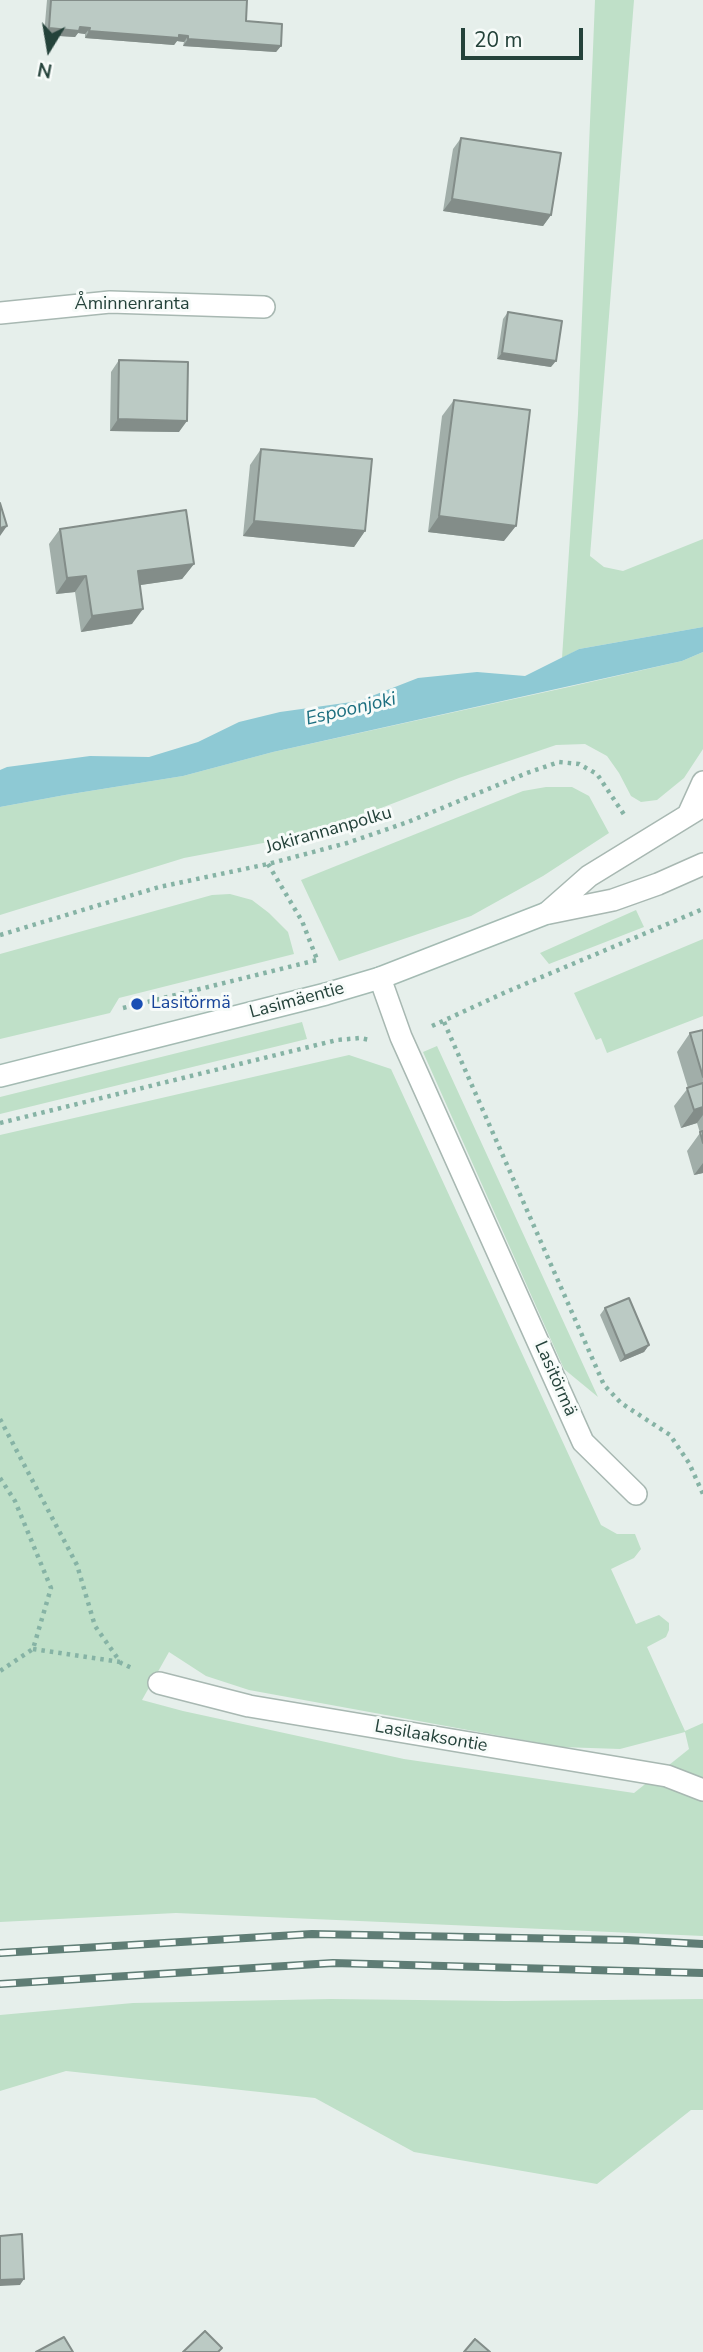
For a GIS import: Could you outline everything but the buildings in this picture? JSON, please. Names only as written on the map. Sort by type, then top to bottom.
[{"type":"street","name":"Åminnenranta","points":[[0,313],[110,302],[264,307]]},
{"type":"street","name":"Lasimäentie","points":[[547,913],[589,876],[695,810],[703,782]]},
{"type":"street","name":"Lasimäentie","points":[[0,1076],[315,997],[380,978],[547,913],[613,900],[703,864]]},
{"type":"street","name":"Lasitörmä","points":[[380,978],[401,1037],[583,1442],[636,1494]]},
{"type":"street","name":"Lasilaaksontie","points":[[159,1683],[249,1706],[667,1776],[703,1790]]},
{"type":"path","name":"Jokirannanpolku","points":[[0,935],[159,887],[268,864],[359,839],[559,762],[579,764],[597,774],[632,828]]},
{"type":"path","points":[[123,1008],[317,960],[302,921],[268,864]]},
{"type":"path","points":[[703,909],[506,992],[443,1022],[604,1385],[621,1403],[670,1435],[703,1494]]},
{"type":"path","points":[[0,1123],[337,1040],[372,1040]]},
{"type":"path","points":[[0,1419],[77,1565],[95,1626],[121,1663]]},
{"type":"path","points":[[694,1475],[703,1476]]},
{"type":"path","points":[[0,1478],[15,1501],[51,1588],[33,1649],[0,1671]]},
{"type":"path","points":[[33,1649],[121,1663],[159,1683]]},
{"type":"green space","points":[[595,0],[634,0],[590,556],[604,567],[623,571],[703,539],[703,627],[579,649],[562,658],[578,414]]},
{"type":"green space","points":[[703,652],[703,749],[684,778],[657,800],[641,802],[631,796],[607,756],[585,744],[556,745],[459,778],[316,833],[184,858],[0,915],[0,807],[183,776],[273,752],[682,661]]},
{"type":"green space","points":[[546,787],[572,787],[589,796],[609,833],[543,876],[471,916],[339,961],[301,880],[523,791]]},
{"type":"green space","points":[[230,894],[252,900],[269,913],[288,932],[294,954],[119,998],[110,1013],[0,1039],[0,954],[212,895]]},
{"type":"green space","points":[[636,910],[644,927],[549,964],[540,953]]},
{"type":"green space","points":[[703,939],[703,1016],[607,1053],[601,1038],[596,1040],[574,993]]},
{"type":"green space","points":[[302,1022],[307,1039],[0,1114],[0,1097]]},
{"type":"green space","points":[[437,1046],[598,1397],[564,1369],[423,1052]]},
{"type":"green space","points":[[349,1055],[391,1069],[601,1525],[617,1534],[635,1534],[641,1549],[634,1558],[611,1569],[636,1624],[659,1615],[669,1623],[666,1637],[647,1647],[685,1731],[703,1723],[703,1936],[176,1913],[0,1922],[0,1135]],"holes":[[[169,1652],[206,1676],[249,1690],[561,1747],[620,1749],[685,1732],[689,1749],[634,1793],[404,1759],[142,1700]]]},
{"type":"green space","points":[[331,1999],[703,1999],[703,2110],[691,2110],[597,2184],[414,2152],[315,2098],[66,2071],[0,2091],[0,2015],[133,2003]]},
{"type":"water","name":"Espoonjoki","points":[[703,627],[703,652],[682,661],[273,752],[183,776],[0,807],[0,770],[7,767],[90,756],[149,757],[198,742],[239,722],[280,712],[359,701],[418,678],[477,672],[525,676],[579,649]]},
{"type":"railway","points":[[0,1953],[312,1934],[703,1944]]},
{"type":"railway","points":[[0,1984],[333,1963],[703,1973]]},
{"type":"place","name":"Lasitörmä","points":[[137,1004]]}]
